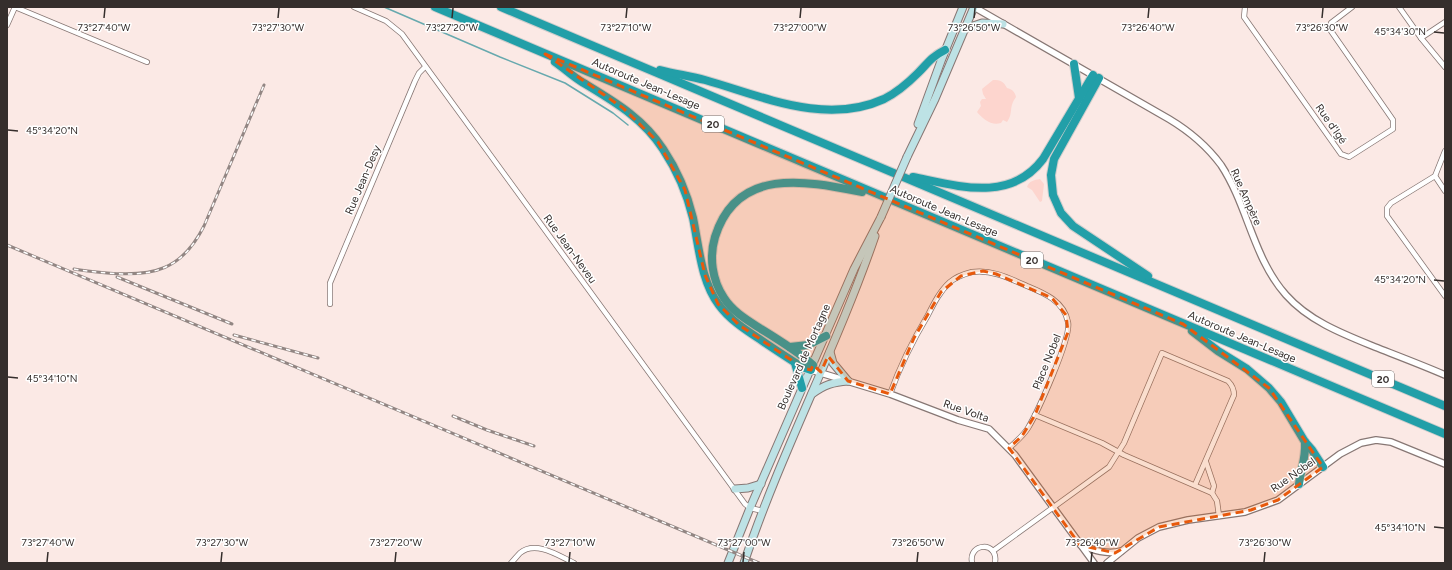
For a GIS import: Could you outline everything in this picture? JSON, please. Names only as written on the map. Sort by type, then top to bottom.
[{"type":"highway","name":"Autoroute Jean-Lesage","points":[[434,7],[1445,434]]},
{"type":"highway","name":"Autoroute Jean-Lesage","points":[[501,7],[1445,406]]},
{"type":"highway","points":[[641,66],[704,80],[802,108],[841,110],[863,106],[888,96],[912,79],[934,56],[945,50]]},
{"type":"highway","points":[[545,54],[581,82],[623,108],[644,126],[658,142],[673,164],[685,190],[705,275],[715,300],[723,311],[735,322],[795,363],[803,368],[812,368]]},
{"type":"highway","points":[[1074,64],[1079,98]]},
{"type":"highway","points":[[897,174],[966,187],[994,187],[1015,183],[1028,175],[1040,163],[1079,98],[1096,76]]},
{"type":"highway","points":[[1096,76],[1054,159],[1051,179],[1055,199],[1063,216],[1073,226],[1167,289]]},
{"type":"highway","points":[[812,368],[790,347],[742,316],[723,297],[715,277],[712,258],[714,241],[722,220],[731,207],[745,195],[762,186],[777,183],[818,183],[880,196]]},
{"type":"highway","points":[[1183,324],[1218,351],[1247,369],[1270,388],[1323,467]]},
{"type":"highway","points":[[790,347],[808,345],[826,336]]},
{"type":"highway","points":[[795,363],[802,388]]},
{"type":"highway","points":[[1300,484],[1305,456],[1305,442]]},
{"type":"main road","name":"Boulevard de Mortagne","points":[[907,157],[945,50],[963,7]]},
{"type":"main road","name":"Boulevard de Mortagne","points":[[744,563],[763,511],[852,298],[881,217],[907,157],[935,99],[974,7]]},
{"type":"main road","points":[[964,29],[982,24],[1003,24]]},
{"type":"main road","name":"Boulevard de Mortagne","points":[[728,563],[760,484],[860,256],[881,217]]},
{"type":"main road","points":[[830,352],[833,363],[848,381]]},
{"type":"main road","points":[[811,396],[824,385],[848,381]]},
{"type":"main road","points":[[734,489],[748,488],[760,484]]},
{"type":"street","points":[[7,25],[15,7],[147,62]]},
{"type":"street","name":"Rue Jean-Neveu","points":[[354,7],[383,19],[394,26],[402,34],[745,504],[750,508]]},
{"type":"street","name":"Rue Ampère","points":[[974,7],[1096,76],[1174,122],[1193,136],[1213,155],[1224,171],[1233,188],[1268,269],[1281,290],[1296,305],[1316,320],[1338,331],[1445,375]]},
{"type":"street","name":"Rue d'Igé","points":[[1245,7],[1244,17],[1341,154],[1348,157],[1393,129],[1393,120],[1331,31],[1331,23],[1352,7]]},
{"type":"street","points":[[1399,7],[1421,38],[1445,67]]},
{"type":"street","points":[[1421,38],[1445,22]]},
{"type":"street","name":"Rue Jean-Desy","points":[[330,304],[330,283],[417,78],[425,67]]},
{"type":"street","points":[[1445,151],[1434,176],[1391,203],[1387,208],[1387,216],[1445,296]]},
{"type":"street","points":[[1434,176],[1445,191]]},
{"type":"street","name":"Place Nobel","points":[[890,394],[914,338],[941,292],[951,282],[971,272],[983,271],[1009,278],[1052,298],[1060,306],[1068,323],[1068,332],[1060,356],[1035,415],[1022,436],[1009,448]]},
{"type":"street","points":[[993,551],[1109,467],[1119,452],[1162,353],[1228,381],[1234,390],[1234,395],[1195,485]]},
{"type":"street","name":"Rue Volta","points":[[812,368],[890,394],[958,420],[990,429],[1015,455],[1094,563]]},
{"type":"street","points":[[1035,415],[1102,443],[1212,493],[1217,501],[1219,516]]},
{"type":"street","name":"Rue Nobel","points":[[1107,563],[1138,538],[1159,527],[1188,520],[1245,512],[1278,500],[1354,446],[1364,442],[1376,440],[1387,441],[1398,444],[1445,464]]},
{"type":"street","points":[[1206,462],[1214,486],[1212,493]]},
{"type":"street","points":[[750,508],[763,511]]},
{"type":"street","points":[[1080,545],[1093,550],[1105,552],[1115,553],[1123,550]]},
{"type":"street","points":[[972,563],[971,558],[978,548],[986,547],[993,551],[996,559],[995,563]]},
{"type":"street","points":[[511,563],[521,553],[530,548],[542,549],[574,563]]},
{"type":"highlighted area","points":[[545,54],[1183,324],[1269,388],[1323,467],[1278,500],[1251,510],[1159,527],[1115,553],[1080,545],[1009,448],[1022,436],[1035,415],[1068,332],[1066,315],[1052,298],[996,274],[983,271],[961,276],[941,292],[914,338],[890,394],[848,381],[828,356],[821,372],[813,365],[811,370],[803,368],[739,325],[718,304],[705,275],[685,190],[658,142],[623,108]]},
{"type":"shaded area","points":[[993,80],[1002,81],[1007,88],[1013,91],[1016,95],[1007,122],[1003,120],[1001,123],[997,124],[991,123],[977,112],[981,106],[980,102],[982,99],[986,99],[982,89]]},
{"type":"shaded area","points":[[1040,179],[1044,184],[1042,201],[1040,202],[1032,190],[1027,187],[1030,182]]},
{"type":"waterway","points":[[384,7],[565,83],[613,113],[628,125]]},
{"type":"railway","points":[[74,269],[107,273],[138,274],[164,268],[176,261],[186,252],[204,226],[264,85]]},
{"type":"railway","points":[[7,245],[759,563]]},
{"type":"railway","points":[[117,277],[232,324]]},
{"type":"railway","points":[[234,335],[318,358]]},
{"type":"railway","points":[[453,416],[487,430],[534,446]]}]
